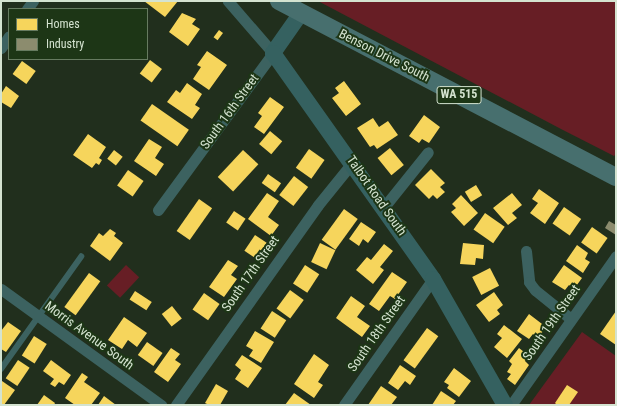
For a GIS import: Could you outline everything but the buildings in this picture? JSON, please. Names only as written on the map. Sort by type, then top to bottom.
[{"type":"main road","name":"Benson Drive South","points":[[279,1],[616,176]]},
{"type":"street","name":"Talbot Road South","points":[[228,1],[274,53],[384,207],[433,279],[505,405]]},
{"type":"street","name":"South 16th Street","points":[[158,210],[274,53],[301,13]]},
{"type":"street","points":[[1,48],[8,38]]},
{"type":"street","points":[[384,207],[428,152]]},
{"type":"street","name":"South 17th Street","points":[[176,405],[295,236],[352,163]]},
{"type":"street","points":[[526,251],[529,282],[535,290],[572,319]]},
{"type":"street","name":"South 19th Street","points":[[511,405],[616,256]]},
{"type":"street","name":"South 18th Street","points":[[344,405],[433,279]]},
{"type":"street","name":"Morris Avenue South","points":[[1,289],[161,405]]},
{"type":"lane","points":[[1,370],[81,257]]},
{"type":"shaded area","points":[[318,1],[616,1],[616,154],[614,156],[561,129]]},
{"type":"shaded area","points":[[126,265],[139,277],[120,298],[107,285]]},
{"type":"shaded area","points":[[582,332],[616,356],[616,405],[529,405]]}]
